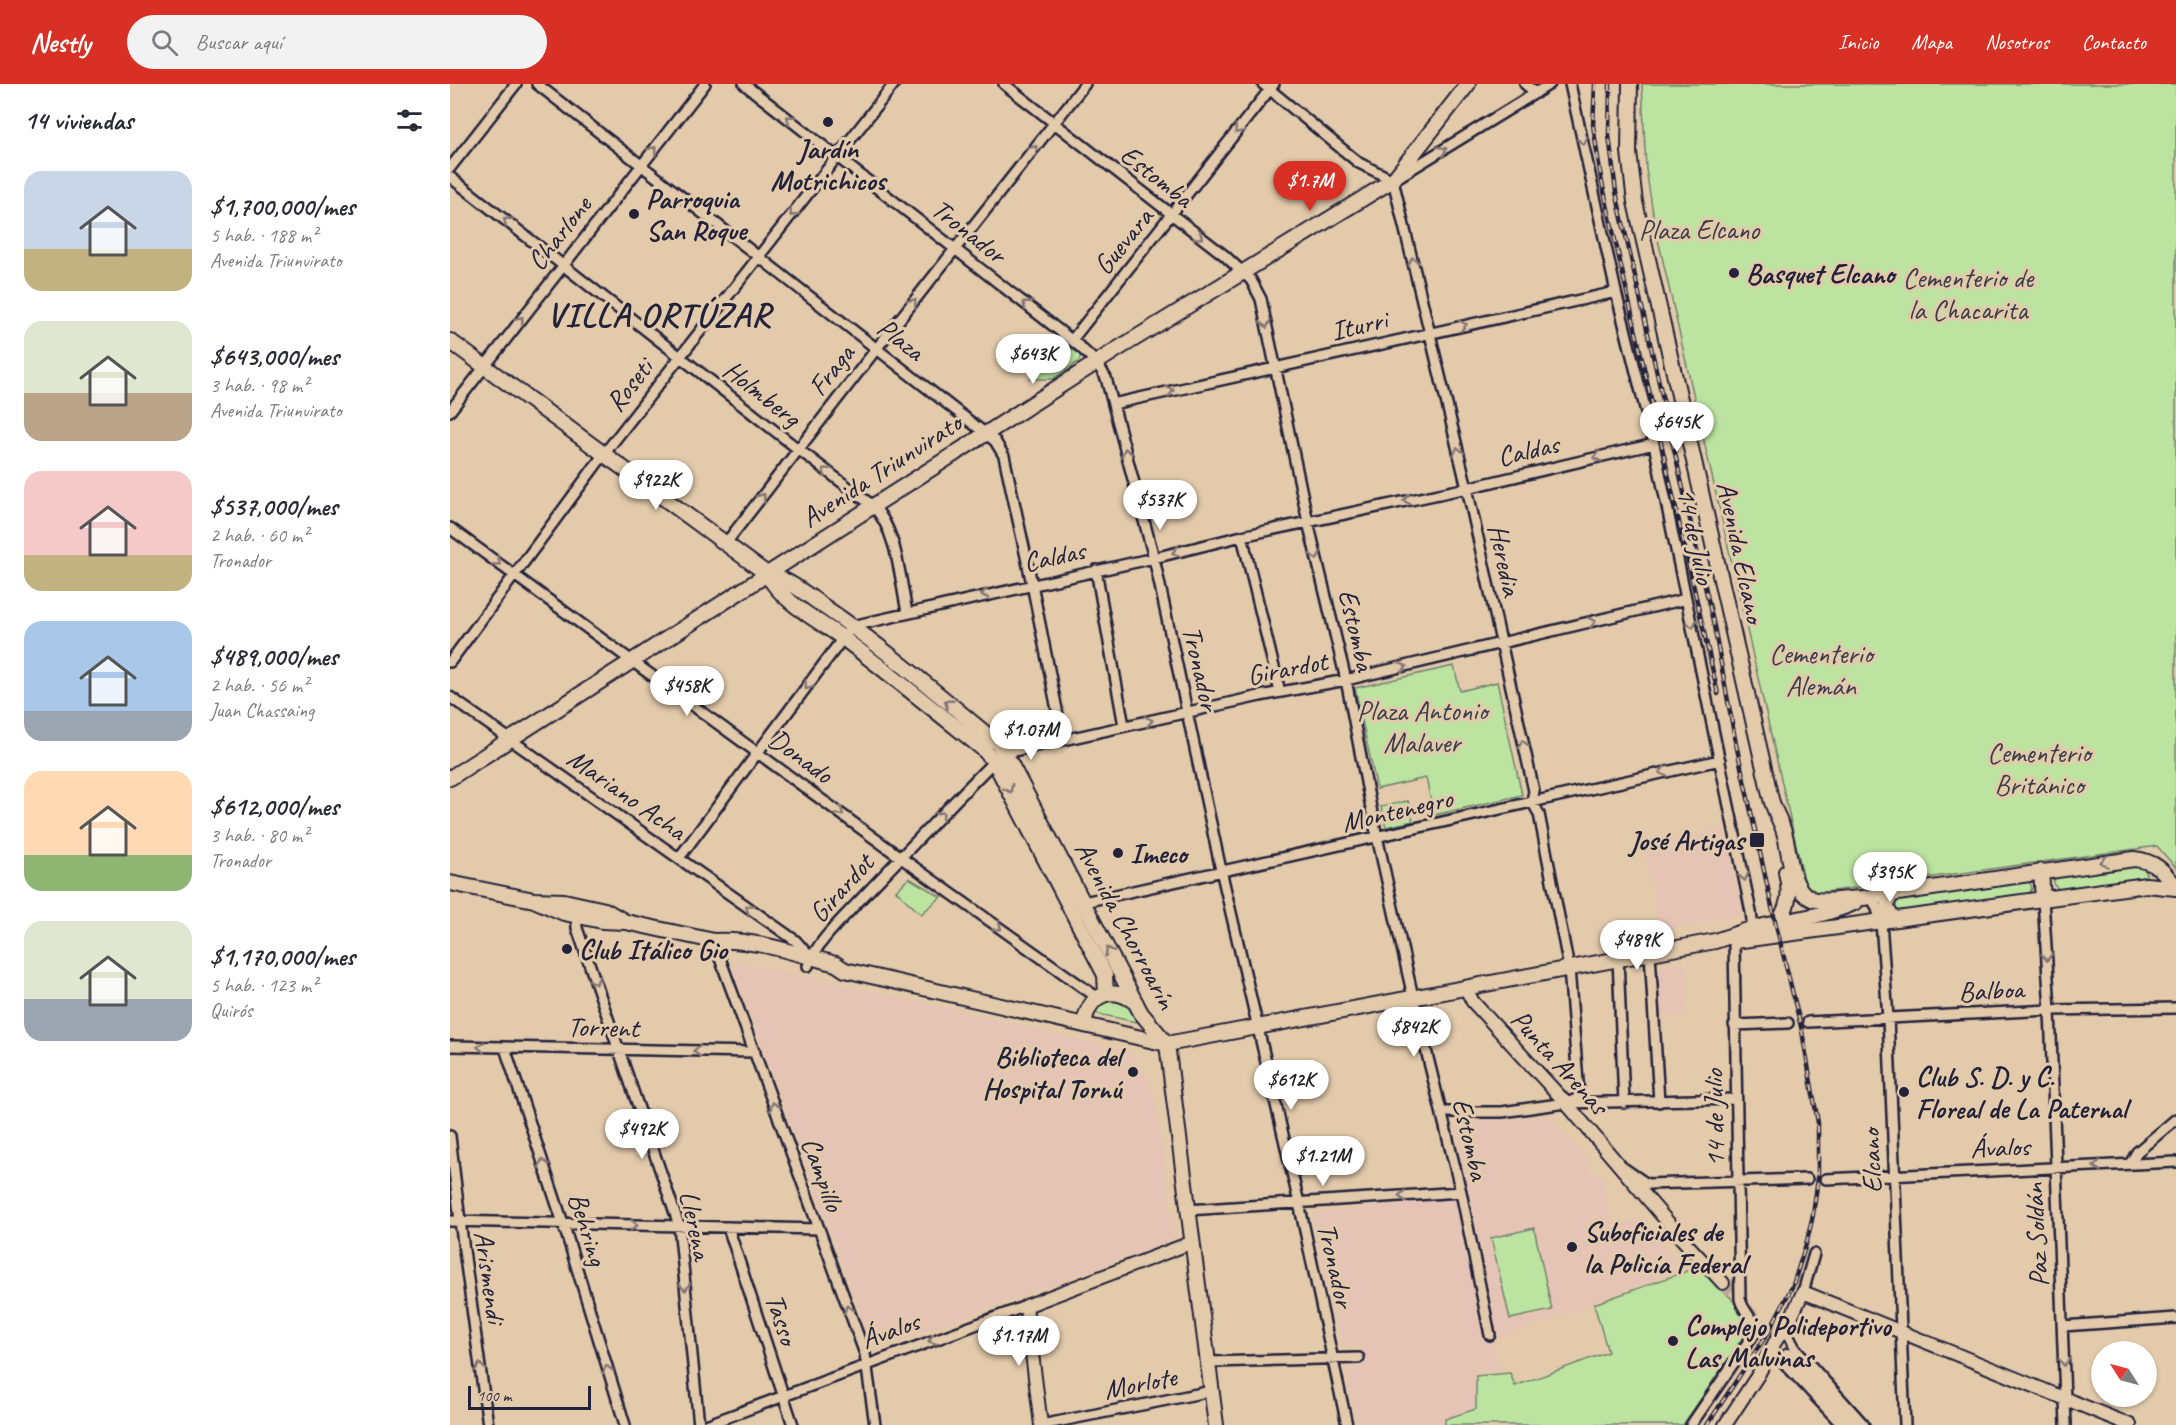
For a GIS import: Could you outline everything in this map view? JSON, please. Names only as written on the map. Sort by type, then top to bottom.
[{"type":"main road","name":"Avenida Triunvirato","points":[[450,778],[1096,363],[1393,180],[1468,84]]},
{"type":"main road","name":"Avenida Elcano","points":[[1630,84],[1629,152],[1635,202],[1776,818],[1783,828],[1795,877],[1796,903],[1807,917]]},
{"type":"main road","name":"Avenida Chorroarín","points":[[450,341],[767,574],[780,577],[794,585],[852,626],[997,743],[1000,757],[1038,830],[1084,902],[1147,1022],[1167,1044],[1216,1425]]},
{"type":"main road","name":"Avenida Chorroarín","points":[[767,574],[774,587],[785,598],[843,639],[983,749],[1000,757]]},
{"type":"main road","name":"Avenida Chorroarín","points":[[1038,830],[1070,908],[1105,975],[1107,982],[1102,996]]},
{"type":"main road","points":[[1776,925],[1795,889],[1820,901],[1867,898],[2134,859],[2144,860],[2160,867],[2176,887]]},
{"type":"main road","points":[[2041,871],[2043,899]]},
{"type":"main road","points":[[450,883],[534,900],[564,901],[577,910],[602,921],[626,922],[714,941],[729,940],[770,948],[834,972],[844,970],[1167,1044],[1715,941],[1753,929],[1845,907],[1867,898]]},
{"type":"main road","points":[[1715,941],[1734,941],[1897,920],[2146,885],[2176,887]]},
{"type":"main road","points":[[1894,893],[1888,899],[1887,907],[1890,915],[1897,920]]},
{"type":"main road","points":[[1070,908],[1084,902]]},
{"type":"main road","points":[[1807,917],[1824,929]]},
{"type":"main road","points":[[714,941],[727,948],[809,962]]},
{"type":"main road","points":[[1084,1025],[1090,1005],[1102,996],[1122,995],[1136,1003]]},
{"type":"street","points":[[450,168],[516,84]]},
{"type":"street","name":"Plaza","points":[[537,84],[986,433],[1000,448],[1004,456],[1032,584],[1062,740]]},
{"type":"street","name":"Charlone","points":[[450,411],[705,84]]},
{"type":"street","name":"Tronador","points":[[744,84],[1072,340],[1096,363],[1106,378],[1154,558],[1221,870],[1299,1203],[1347,1425]]},
{"type":"street","name":"Roseti","points":[[450,662],[604,454],[894,84]]},
{"type":"street","name":"Estomba","points":[[1004,84],[1243,272],[1251,280],[1260,299],[1308,522],[1346,680],[1413,997],[1461,1192],[1490,1335]]},
{"type":"street","name":"Fraga","points":[[726,543],[1085,84]]},
{"type":"street","points":[[1525,84],[1536,93]]},
{"type":"street","points":[[1269,86],[1359,163],[1393,180],[1550,84]]},
{"type":"street","name":"14 de Julio","points":[[1570,84],[1616,292],[1654,444],[1753,929]]},
{"type":"street","name":"Guevara","points":[[1072,340],[1172,216],[1269,86]]},
{"type":"street","name":"Holmberg","points":[[450,177],[873,506],[881,514],[890,531],[908,612]]},
{"type":"street","name":"Heredia","points":[[1393,180],[1467,488],[1534,791],[1532,801],[1539,814],[1569,968],[1579,1094],[1577,1099],[1566,1103]]},
{"type":"street","name":"Iturri","points":[[1113,404],[1616,292]]},
{"type":"street","name":"Caldas","points":[[852,626],[1654,444]]},
{"type":"street","name":"Donado","points":[[450,528],[900,857],[1102,996]]},
{"type":"street","points":[[1242,536],[1280,692]]},
{"type":"street","points":[[1096,570],[1125,726]]},
{"type":"street","name":"Girardot","points":[[809,962],[849,912],[900,857],[1000,757],[1062,740],[1280,692],[1346,680],[1686,599]]},
{"type":"street","points":[[679,858],[852,626]]},
{"type":"street","name":"Mariano Acha","points":[[450,697],[804,948],[809,962]]},
{"type":"street","name":"Montenegro","points":[[1084,902],[1720,760]]},
{"type":"street","name":"Elcano","points":[[1867,898],[1876,906],[1881,922],[1888,1018],[1905,1425]]},
{"type":"street","name":"Paz Soldán","points":[[2043,899],[2050,1010],[2066,1425]]},
{"type":"street","name":"Llerena","points":[[577,910],[577,928],[678,1226],[699,1425]]},
{"type":"street","points":[[770,948],[778,929]]},
{"type":"street","name":"Campillo","points":[[714,941],[865,1354],[875,1425]]},
{"type":"street","name":"14 de Julio","points":[[1691,1425],[1753,1336],[1754,1324],[1741,1304],[1740,1294],[1734,941]]},
{"type":"street","points":[[1650,953],[1659,1102]]},
{"type":"street","points":[[1618,958],[1624,1103]]},
{"type":"street","name":"Punta Arenas","points":[[1465,987],[1473,1002],[1566,1103],[1683,1240],[1723,1283]]},
{"type":"street","name":"Balboa","points":[[1808,1022],[2050,1010],[2176,1008]]},
{"type":"street","points":[[1734,1025],[1788,1023]]},
{"type":"street","name":"Torrent","points":[[450,1046],[755,1052]]},
{"type":"street","name":"Behring","points":[[505,1048],[563,1223],[624,1425]]},
{"type":"street","points":[[1442,1112],[1502,1112],[1566,1103],[1735,1099]]},
{"type":"street","points":[[2130,1164],[2137,1152],[2176,1119]]},
{"type":"street","name":"Arismendi","points":[[450,1136],[455,1221],[488,1425]]},
{"type":"street","name":"Ávalos","points":[[1826,1179],[2176,1162]]},
{"type":"street","name":"Punta Arenas","points":[[1622,1168],[1647,1184],[1738,1182]]},
{"type":"street","points":[[1738,1182],[1807,1179]]},
{"type":"street","points":[[1188,1210],[1461,1192]]},
{"type":"street","points":[[455,1221],[819,1229]]},
{"type":"street","name":"Tasso","points":[[728,1227],[793,1425]]},
{"type":"street","name":"Ávalos","points":[[706,1425],[1193,1242]]},
{"type":"street","points":[[1725,1425],[1758,1375],[1786,1326],[1803,1292],[1815,1254]]},
{"type":"street","points":[[1803,1292],[2130,1425]]},
{"type":"street","points":[[1026,1306],[1041,1425]]},
{"type":"street","points":[[2063,1326],[2176,1318]]},
{"type":"street","points":[[1786,1326],[1786,1333],[1795,1348],[1864,1425]]},
{"type":"street","points":[[1771,1349],[1842,1425]]},
{"type":"street","points":[[1788,1354],[1855,1425]]},
{"type":"street","name":"Morlote","points":[[1209,1362],[1359,1358]]},
{"type":"street","name":"Morlote","points":[[1041,1425],[1212,1391]]},
{"type":"shaded area","points":[[1725,828],[1742,914],[1660,930],[1643,845]]},
{"type":"shaded area","points":[[738,962],[990,1018],[1130,1053],[1145,1072],[1155,1099],[1175,1238],[879,1348],[872,1345],[733,968]]},
{"type":"shaded area","points":[[1685,962],[1686,1015],[1655,1016],[1652,968]]},
{"type":"shaded area","name":"Suboficiales de la Policía Federal","points":[[1546,1116],[1587,1158],[1590,1176],[1601,1174],[1612,1225],[1639,1219],[1684,1269],[1502,1337],[1495,1329],[1456,1126],[1461,1122]]},
{"type":"shaded area","points":[[1457,1198],[1489,1340],[1504,1370],[1476,1370],[1475,1408],[1444,1419],[1445,1425],[1357,1425],[1346,1373],[1349,1367],[1364,1366],[1360,1346],[1342,1345],[1312,1218],[1316,1213]]},
{"type":"green space","name":"Cementerio de la Chacarita","points":[[1642,84],[2176,84],[2176,868],[2157,846],[1818,893],[1805,884],[1655,226],[1646,169]]},
{"type":"green space","points":[[1061,338],[1081,355],[1079,361],[1053,379],[1030,379]]},
{"type":"green space","name":"Plaza Antonio Malaver","points":[[1454,666],[1460,691],[1497,682],[1522,795],[1434,815],[1426,778],[1377,789],[1355,688]]},
{"type":"green space","points":[[1408,801],[1413,821],[1386,827],[1381,807]]},
{"type":"green space","points":[[2138,864],[2146,871],[2142,880],[2062,892],[2054,885],[2054,880],[2060,874]]},
{"type":"green space","points":[[909,878],[941,897],[921,914],[896,891]]},
{"type":"green space","points":[[2024,878],[2030,883],[2032,889],[2027,896],[1899,914],[1895,911],[1893,902],[1895,899]]},
{"type":"green space","points":[[1104,998],[1127,1000],[1137,1014],[1138,1020],[1136,1022],[1094,1013],[1095,1005]]},
{"type":"green space","points":[[1534,1228],[1552,1310],[1510,1319],[1491,1238]]},
{"type":"green space","name":"Complejo Polideportivo Las Malvinas","points":[[1698,1267],[1736,1304],[1746,1321],[1748,1330],[1683,1425],[1445,1425],[1445,1419],[1476,1409],[1476,1376],[1510,1373],[1515,1386],[1608,1352],[1594,1304]]},
{"type":"tunnel","points":[[1723,1283],[1788,1355]]},
{"type":"railway","points":[[1595,84],[1593,125],[1601,178],[1718,694]]},
{"type":"railway","points":[[1610,84],[1609,135],[1616,192],[1714,626],[1736,744],[1776,925],[1802,1031],[1818,1123],[1818,1178],[1813,1215],[1793,1285],[1769,1331],[1707,1425]]},
{"type":"place","name":"Jardín Motrichicos","points":[[828,122]]},
{"type":"place","name":"Parroquia San Roque","points":[[634,214]]},
{"type":"place","name":"Basquet Elcano","points":[[1734,273]]},
{"type":"place","name":"José Artigas","points":[[1757,840]]},
{"type":"place","name":"Imeco","points":[[1118,853]]},
{"type":"place","name":"Club Itálico Gio","points":[[567,949]]},
{"type":"place","name":"Biblioteca del Hospital Tornú","points":[[1133,1072]]},
{"type":"place","name":"Club S. D. y C. Floreal de La Paternal","points":[[1904,1092]]},
{"type":"place","name":"Suboficiales de la Policía Federal","points":[[1572,1247]]},
{"type":"place","name":"Complejo Polideportivo Las Malvinas","points":[[1673,1341]]},
{"type":"district","name":"VILLA ORTÚZAR","points":[[659,314]]},
{"type":"park label","name":"Plaza Elcano","points":[[1699,229]]},
{"type":"park label","name":"Cementerio Alemán","points":[[1821,669]]},
{"type":"park label","name":"Cementerio Británico","points":[[2039,768]]}]
